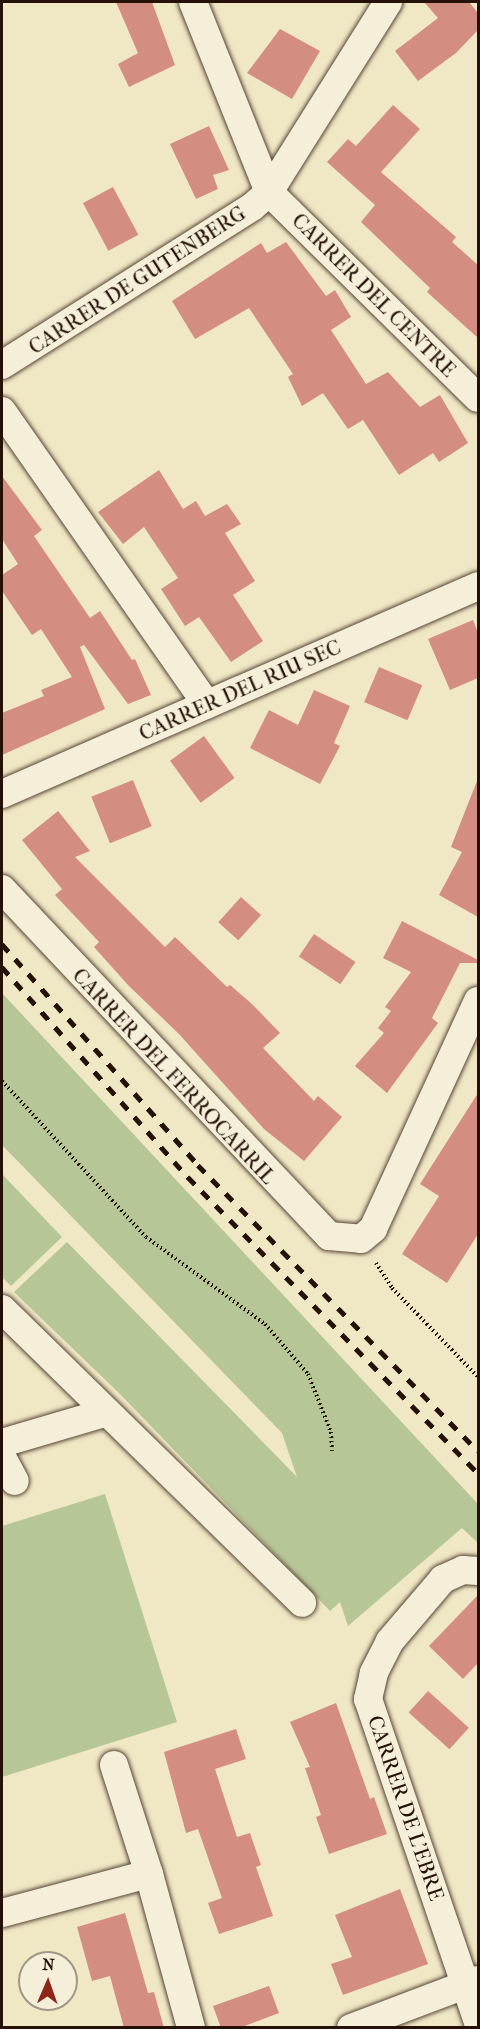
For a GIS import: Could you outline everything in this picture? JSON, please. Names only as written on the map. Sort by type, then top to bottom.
[{"type":"street","points":[[193,2],[269,192]]},
{"type":"street","points":[[269,192],[388,2]]},
{"type":"street","name":"CARRER DE GUTENBERG","points":[[2,365],[232,220],[269,192]]},
{"type":"street","name":"CARRER DEL CENTRE","points":[[269,192],[478,398]]},
{"type":"street","points":[[2,411],[207,705]]},
{"type":"street","name":"CARRER DEL RIU SEC","points":[[2,794],[478,586]]},
{"type":"street","name":"CARRER DEL FERROCARRIL","points":[[2,889],[308,1218],[329,1236],[361,1239]]},
{"type":"street","points":[[361,1239],[373,1229],[478,1001]]},
{"type":"street","points":[[2,1309],[38,1330],[107,1412],[201,1492],[238,1530],[302,1604]]},
{"type":"street","points":[[2,1443],[107,1412]]},
{"type":"street","points":[[2,1456],[15,1481]]},
{"type":"street","name":"CARRER DE L'EBRE","points":[[478,1571],[463,1569],[443,1579],[390,1641],[374,1673],[368,1699],[473,1982],[478,2022]]},
{"type":"street","points":[[114,1764],[149,1874],[191,2028]]},
{"type":"street","points":[[2,1913],[149,1874]]},
{"type":"street","points":[[351,2028],[473,1982]]},
{"type":"path","points":[[2,1081],[146,1236],[265,1324],[308,1374],[331,1432],[332,1451]]},
{"type":"path","points":[[361,1239],[393,1288],[478,1377]]},
{"type":"green space","points":[[2,993],[478,1504],[478,1543],[462,1528],[348,1626],[340,1602],[330,1611],[120,1394],[14,1292],[67,1242],[297,1477],[282,1433],[2,1145]]},
{"type":"green space","points":[[2,1174],[62,1237],[11,1286],[2,1277]]},
{"type":"green space","points":[[105,1494],[177,1722],[2,1777],[2,1526]]},
{"type":"building","points":[[116,2],[152,2],[175,65],[129,87],[118,64],[138,53]]},
{"type":"building","points":[[424,2],[469,2],[478,13],[478,30],[456,53],[418,81],[395,51],[438,18]]},
{"type":"building","points":[[280,29],[320,51],[292,99],[247,73]]},
{"type":"building","points":[[393,105],[420,129],[381,172],[456,237],[452,242],[478,265],[478,338],[427,292],[430,288],[361,222],[375,205],[327,162],[348,139],[356,146]]},
{"type":"building","points":[[209,126],[229,170],[213,175],[218,189],[196,199],[170,144]]},
{"type":"building","points":[[113,187],[138,235],[108,251],[83,203]]},
{"type":"building","points":[[286,242],[326,296],[335,290],[351,317],[331,330],[366,384],[388,372],[420,407],[440,395],[468,443],[439,462],[433,453],[399,475],[363,420],[348,429],[323,393],[302,406],[288,377],[293,374],[249,308],[195,339],[172,301],[261,243],[267,253]]},
{"type":"building","points":[[159,470],[183,509],[196,501],[205,516],[227,504],[241,524],[225,533],[255,581],[233,595],[263,641],[231,662],[199,617],[185,626],[161,589],[178,578],[144,527],[123,544],[98,512]]},
{"type":"building","points":[[2,476],[42,530],[34,536],[90,618],[100,611],[132,660],[135,659],[151,695],[128,704],[84,645],[80,647],[105,709],[2,755],[2,713],[44,696],[41,690],[72,677],[41,629],[32,635],[2,591],[2,575],[18,564],[2,539]]},
{"type":"building","points":[[473,620],[478,633],[478,678],[450,690],[428,639]]},
{"type":"building","points":[[379,667],[422,685],[407,720],[364,702]]},
{"type":"building","points":[[314,690],[350,706],[334,743],[340,746],[320,784],[250,748],[269,710],[298,725]]},
{"type":"building","points":[[204,736],[235,778],[201,803],[170,761]]},
{"type":"building","points":[[133,780],[152,826],[110,843],[91,797]]},
{"type":"building","points":[[477,781],[478,917],[439,895],[462,852],[451,847]]},
{"type":"building","points":[[58,811],[90,851],[75,857],[165,947],[175,937],[227,987],[230,985],[252,1004],[280,1033],[263,1048],[314,1101],[318,1096],[342,1117],[304,1161],[264,1129],[179,1034],[128,985],[94,947],[99,942],[55,895],[62,889],[22,840]]},
{"type":"building","points":[[241,897],[261,915],[238,940],[218,922]]},
{"type":"building","points":[[402,921],[478,960],[478,963],[460,963],[432,1018],[438,1023],[387,1093],[355,1066],[384,1033],[378,1028],[391,1011],[385,1007],[411,972],[383,958]]},
{"type":"building","points":[[314,934],[355,962],[340,984],[299,956]]},
{"type":"building","points":[[478,1093],[478,1234],[447,1283],[402,1254],[439,1196],[420,1184]]},
{"type":"building","points":[[478,1595],[478,1663],[463,1679],[429,1646]]},
{"type":"building","points":[[428,1691],[469,1728],[449,1749],[409,1713]]},
{"type":"building","points":[[336,1703],[370,1799],[374,1797],[387,1834],[329,1854],[316,1817],[321,1815],[305,1768],[310,1767],[290,1722]]},
{"type":"building","points":[[236,1729],[246,1759],[215,1769],[237,1837],[250,1833],[261,1865],[256,1867],[273,1916],[219,1934],[208,1903],[222,1898],[198,1829],[186,1833],[164,1752]]},
{"type":"building","points":[[400,1889],[428,1964],[343,1995],[331,1964],[352,1957],[335,1915]]},
{"type":"building","points":[[125,1913],[148,1993],[154,1992],[164,2028],[124,2028],[110,1976],[92,1981],[77,1927]]},
{"type":"building","points":[[269,1986],[279,2013],[239,2028],[221,2028],[213,2006]]},
{"type":"railway","points":[[2,944],[198,1165],[478,1451]]},
{"type":"railway","points":[[2,967],[188,1177],[478,1473]]}]
